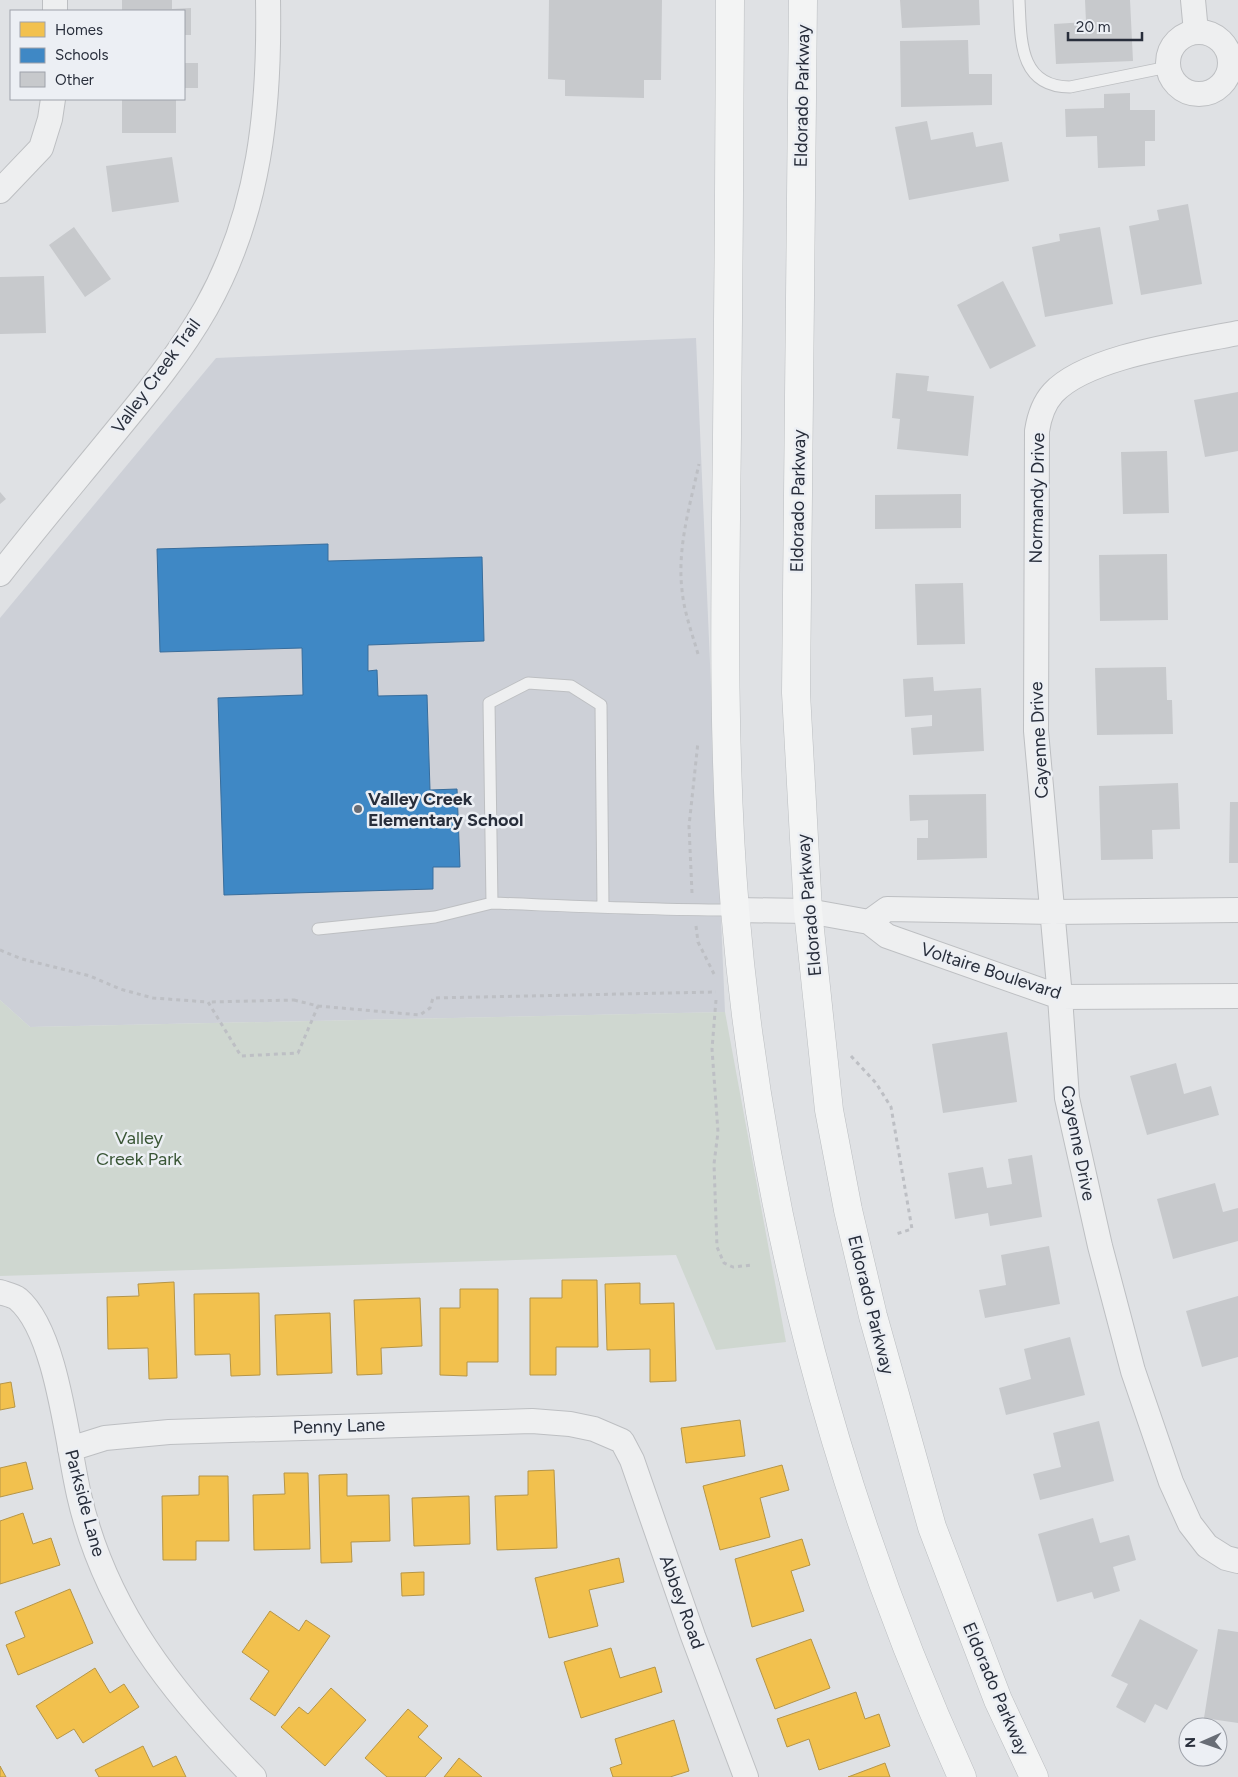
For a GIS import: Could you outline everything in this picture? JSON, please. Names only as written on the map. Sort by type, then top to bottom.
[{"type":"main road","points":[[730,0],[724,691],[727,785],[735,910],[743,989],[760,1108],[787,1248],[813,1358],[842,1465],[884,1589],[925,1693],[962,1777]]},
{"type":"main road","name":"Eldorado Parkway","points":[[803,0],[796,658],[800,775],[808,911],[829,1110],[848,1210],[872,1316],[932,1527],[998,1700],[1034,1777]]},
{"type":"street","name":"Valley Creek Trail","points":[[0,574],[160,377],[195,326],[225,268],[250,195],[263,136],[268,74],[268,0]]},
{"type":"street","points":[[1193,0],[1196,32]]},
{"type":"street","points":[[1196,32],[1212,35],[1226,49],[1230,64],[1223,84],[1204,94],[1188,93],[1175,84],[1168,67],[1169,53],[1174,44],[1182,37],[1196,32]]},
{"type":"street","points":[[0,190],[41,148],[50,119],[53,100]]},
{"type":"street","name":"Normandy Drive","points":[[1036,624],[1037,431],[1040,413],[1052,394],[1066,381],[1098,367],[1148,352],[1238,333]]},
{"type":"street","name":"Cayenne Drive","points":[[1036,624],[1036,731],[1060,997],[1067,1098],[1100,1246],[1133,1371],[1171,1482],[1190,1524],[1207,1546],[1226,1558],[1238,1561]]},
{"type":"street","points":[[869,922],[887,909],[1052,912],[1238,910]]},
{"type":"street","name":"Voltaire Boulevard","points":[[735,910],[808,911],[869,922],[887,936],[1060,997],[1238,996]]},
{"type":"street","name":"Parkside Lane","points":[[0,1292],[17,1297],[38,1324],[50,1356],[79,1495],[94,1550],[115,1598],[150,1655],[196,1714],[254,1777]]},
{"type":"street","name":"Penny Lane","points":[[70,1449],[106,1438],[169,1432],[532,1421],[570,1424],[594,1429],[608,1436]]},
{"type":"street","name":"Abbey Road","points":[[608,1436],[622,1441],[632,1460],[693,1636],[746,1777]]},
{"type":"lane","points":[[1020,0],[1023,52],[1031,69],[1045,82],[1054,86],[1070,87],[1168,67]]},
{"type":"lane","points":[[492,903],[488,704],[528,683],[571,686],[601,705],[603,907]]},
{"type":"lane","points":[[318,929],[435,917],[492,903],[735,910]]},
{"type":"path","points":[[0,950],[22,959],[90,976],[120,989],[153,998],[208,1002],[294,1000],[318,1006],[420,1014],[430,1008],[433,998],[716,992]]},
{"type":"path","points":[[208,1002],[241,1056],[298,1053],[318,1006]]},
{"type":"path","points":[[851,1056],[876,1083],[890,1107],[912,1229],[896,1234]]},
{"type":"shaded area","name":"Valley Creek Elementary School","points":[[696,338],[725,1012],[30,1027],[0,1000],[0,618],[216,358]]},
{"type":"green space","name":"Valley Creek Park","points":[[0,1000],[30,1027],[725,1012],[786,1342],[716,1350],[676,1255],[0,1276]]},
{"type":"building: Homes","points":[[562,1280],[597,1280],[598,1347],[556,1347],[556,1375],[530,1375],[530,1298],[562,1298]]},
{"type":"building: Homes","points":[[174,1282],[177,1378],[149,1379],[148,1348],[108,1349],[107,1297],[139,1296],[138,1284]]},
{"type":"building: Homes","points":[[640,1283],[640,1304],[674,1303],[676,1381],[650,1382],[650,1349],[607,1350],[605,1284]]},
{"type":"building: Homes","points":[[460,1289],[498,1289],[498,1362],[467,1362],[467,1376],[440,1375],[440,1308],[460,1308]]},
{"type":"building: Homes","points":[[259,1293],[260,1375],[231,1376],[230,1354],[195,1355],[194,1294]]},
{"type":"building: Homes","points":[[420,1298],[422,1346],[381,1348],[382,1374],[357,1375],[354,1300]]},
{"type":"building: Homes","points":[[330,1313],[332,1373],[277,1375],[275,1315]]},
{"type":"building: Homes","points":[[11,1382],[15,1407],[0,1410],[0,1384]]},
{"type":"building: Homes","points":[[740,1420],[745,1456],[686,1463],[681,1428]]},
{"type":"building: Homes","points":[[26,1462],[33,1489],[0,1497],[0,1468]]},
{"type":"building: Homes","points":[[782,1465],[789,1490],[760,1498],[770,1537],[720,1550],[703,1486]]},
{"type":"building: Homes","points":[[554,1470],[557,1548],[497,1550],[495,1496],[528,1495],[528,1471]]},
{"type":"building: Homes","points":[[284,1473],[308,1473],[310,1549],[254,1550],[253,1495],[285,1494]]},
{"type":"building: Homes","points":[[347,1474],[347,1496],[389,1495],[390,1541],[351,1542],[352,1562],[321,1563],[319,1475]]},
{"type":"building: Homes","points":[[199,1476],[228,1476],[229,1541],[196,1541],[196,1560],[163,1560],[162,1496],[199,1495]]},
{"type":"building: Homes","points":[[469,1496],[470,1544],[414,1546],[412,1498]]},
{"type":"building: Homes","points":[[23,1513],[33,1544],[51,1538],[60,1565],[0,1584],[0,1521]]},
{"type":"building: Homes","points":[[802,1539],[810,1565],[791,1571],[804,1611],[752,1627],[735,1559]]},
{"type":"building: Homes","points":[[619,1558],[624,1582],[589,1590],[598,1626],[549,1638],[535,1578]]},
{"type":"building: Homes","points":[[424,1572],[424,1595],[402,1596],[401,1573]]},
{"type":"building: Homes","points":[[70,1589],[93,1643],[18,1675],[6,1645],[25,1637],[15,1612]]},
{"type":"building: Homes","points":[[270,1611],[299,1631],[306,1620],[330,1636],[275,1716],[250,1699],[269,1671],[242,1652]]},
{"type":"building: Homes","points":[[811,1639],[830,1688],[775,1709],[756,1659]]},
{"type":"building: Homes","points":[[611,1648],[620,1678],[655,1667],[662,1692],[581,1718],[564,1662]]},
{"type":"building: Homes","points":[[95,1668],[110,1693],[124,1684],[139,1707],[83,1743],[74,1729],[57,1739],[36,1706]]},
{"type":"building: Homes","points":[[331,1688],[366,1720],[325,1766],[281,1727],[299,1707],[308,1714]]},
{"type":"building: Homes","points":[[856,1692],[865,1719],[879,1714],[890,1746],[819,1770],[809,1739],[787,1747],[777,1719]]},
{"type":"building: Homes","points":[[408,1709],[428,1726],[418,1737],[442,1758],[425,1777],[387,1777],[365,1758]]},
{"type":"building: Homes","points":[[674,1720],[689,1771],[670,1777],[613,1777],[610,1768],[622,1764],[615,1739]]},
{"type":"building: Homes","points":[[143,1746],[153,1767],[176,1756],[186,1777],[99,1777],[95,1770]]},
{"type":"building: Homes","points":[[459,1758],[482,1777],[444,1777]]},
{"type":"building: Homes","points":[[885,1763],[890,1777],[848,1777]]},
{"type":"building: Homes","points":[[0,1766],[6,1777],[0,1777]]},
{"type":"building: Schools","points":[[328,544],[328,561],[482,557],[484,641],[368,645],[368,671],[377,670],[378,696],[427,695],[430,790],[457,789],[460,867],[433,867],[433,889],[224,895],[218,698],[303,695],[302,648],[160,652],[157,549]]},
{"type":"building: Other","points":[[122,0],[172,0],[172,9],[191,8],[191,35],[185,35],[185,10],[122,10]]},
{"type":"building: Other","points":[[549,0],[662,0],[661,80],[644,80],[644,98],[565,96],[565,80],[548,79]]},
{"type":"building: Other","points":[[900,0],[979,0],[980,25],[902,28]]},
{"type":"building: Other","points":[[1085,0],[1130,0],[1133,61],[1056,64],[1054,24],[1086,22]]},
{"type":"building: Other","points":[[968,40],[969,74],[992,74],[992,105],[901,107],[900,41]]},
{"type":"building: Other","points":[[185,63],[198,63],[198,88],[185,88]]},
{"type":"building: Other","points":[[1130,93],[1130,110],[1155,110],[1155,141],[1145,141],[1145,166],[1098,168],[1097,136],[1066,137],[1065,109],[1104,108],[1104,94]]},
{"type":"building: Other","points":[[122,100],[176,100],[176,133],[122,133]]},
{"type":"building: Other","points":[[927,121],[931,140],[973,132],[976,147],[1002,142],[1009,181],[909,200],[895,127]]},
{"type":"building: Other","points":[[172,157],[179,202],[112,212],[106,166]]},
{"type":"building: Other","points":[[1188,204],[1202,284],[1141,295],[1129,226],[1159,220],[1157,210]]},
{"type":"building: Other","points":[[74,227],[111,279],[85,297],[49,245]]},
{"type":"building: Other","points":[[1100,227],[1113,304],[1045,317],[1032,247],[1060,241],[1059,234]]},
{"type":"building: Other","points":[[44,276],[46,333],[0,334],[0,277]]},
{"type":"building: Other","points":[[1003,281],[1036,346],[990,369],[957,305]]},
{"type":"building: Other","points":[[896,373],[929,376],[927,391],[974,396],[968,456],[897,449],[900,419],[892,418]]},
{"type":"building: Other","points":[[1238,392],[1238,451],[1205,457],[1194,400]]},
{"type":"building: Other","points":[[1167,451],[1169,513],[1123,514],[1121,452]]},
{"type":"building: Other","points":[[0,492],[6,499],[0,504]]},
{"type":"building: Other","points":[[961,494],[961,528],[875,529],[875,495]]},
{"type":"building: Other","points":[[1167,554],[1168,620],[1100,621],[1099,555]]},
{"type":"building: Other","points":[[963,583],[965,644],[917,645],[915,584]]},
{"type":"building: Other","points":[[1166,667],[1167,700],[1172,700],[1173,734],[1097,735],[1095,668]]},
{"type":"building: Other","points":[[933,677],[934,691],[981,688],[984,751],[913,755],[911,728],[932,726],[932,715],[905,717],[903,679]]},
{"type":"building: Other","points":[[1178,783],[1180,829],[1152,830],[1153,859],[1101,860],[1099,786]]},
{"type":"building: Other","points":[[986,794],[987,858],[917,860],[917,838],[928,838],[928,820],[910,821],[909,795]]},
{"type":"building: Other","points":[[1230,802],[1238,802],[1238,863],[1229,863]]},
{"type":"building: Other","points":[[1007,1032],[1017,1102],[943,1113],[932,1044]]},
{"type":"building: Other","points":[[1176,1063],[1184,1094],[1211,1086],[1219,1115],[1147,1135],[1130,1076]]},
{"type":"building: Other","points":[[1032,1155],[1042,1217],[990,1226],[988,1213],[955,1219],[948,1173],[983,1167],[987,1188],[1012,1184],[1008,1159]]},
{"type":"building: Other","points":[[1215,1183],[1223,1212],[1238,1208],[1238,1241],[1173,1259],[1157,1199]]},
{"type":"building: Other","points":[[1049,1246],[1060,1304],[985,1318],[979,1290],[1006,1285],[1001,1255]]},
{"type":"building: Other","points":[[1238,1296],[1238,1357],[1202,1367],[1186,1311]]},
{"type":"building: Other","points":[[1070,1337],[1085,1395],[1006,1415],[999,1388],[1031,1379],[1024,1349]]},
{"type":"building: Other","points":[[1099,1421],[1114,1481],[1040,1500],[1033,1474],[1061,1467],[1053,1433]]},
{"type":"building: Other","points":[[1093,1518],[1100,1543],[1129,1535],[1136,1560],[1113,1567],[1120,1591],[1094,1599],[1092,1592],[1057,1602],[1038,1534]]},
{"type":"building: Other","points":[[1140,1619],[1198,1650],[1167,1710],[1155,1704],[1145,1723],[1116,1707],[1128,1684],[1111,1676]]},
{"type":"building: Other","points":[[1218,1629],[1238,1632],[1238,1723],[1228,1722],[1228,1717],[1204,1717]]},
{"type":"place","name":"Valley Creek Elementary School","points":[[358,809]]}]
